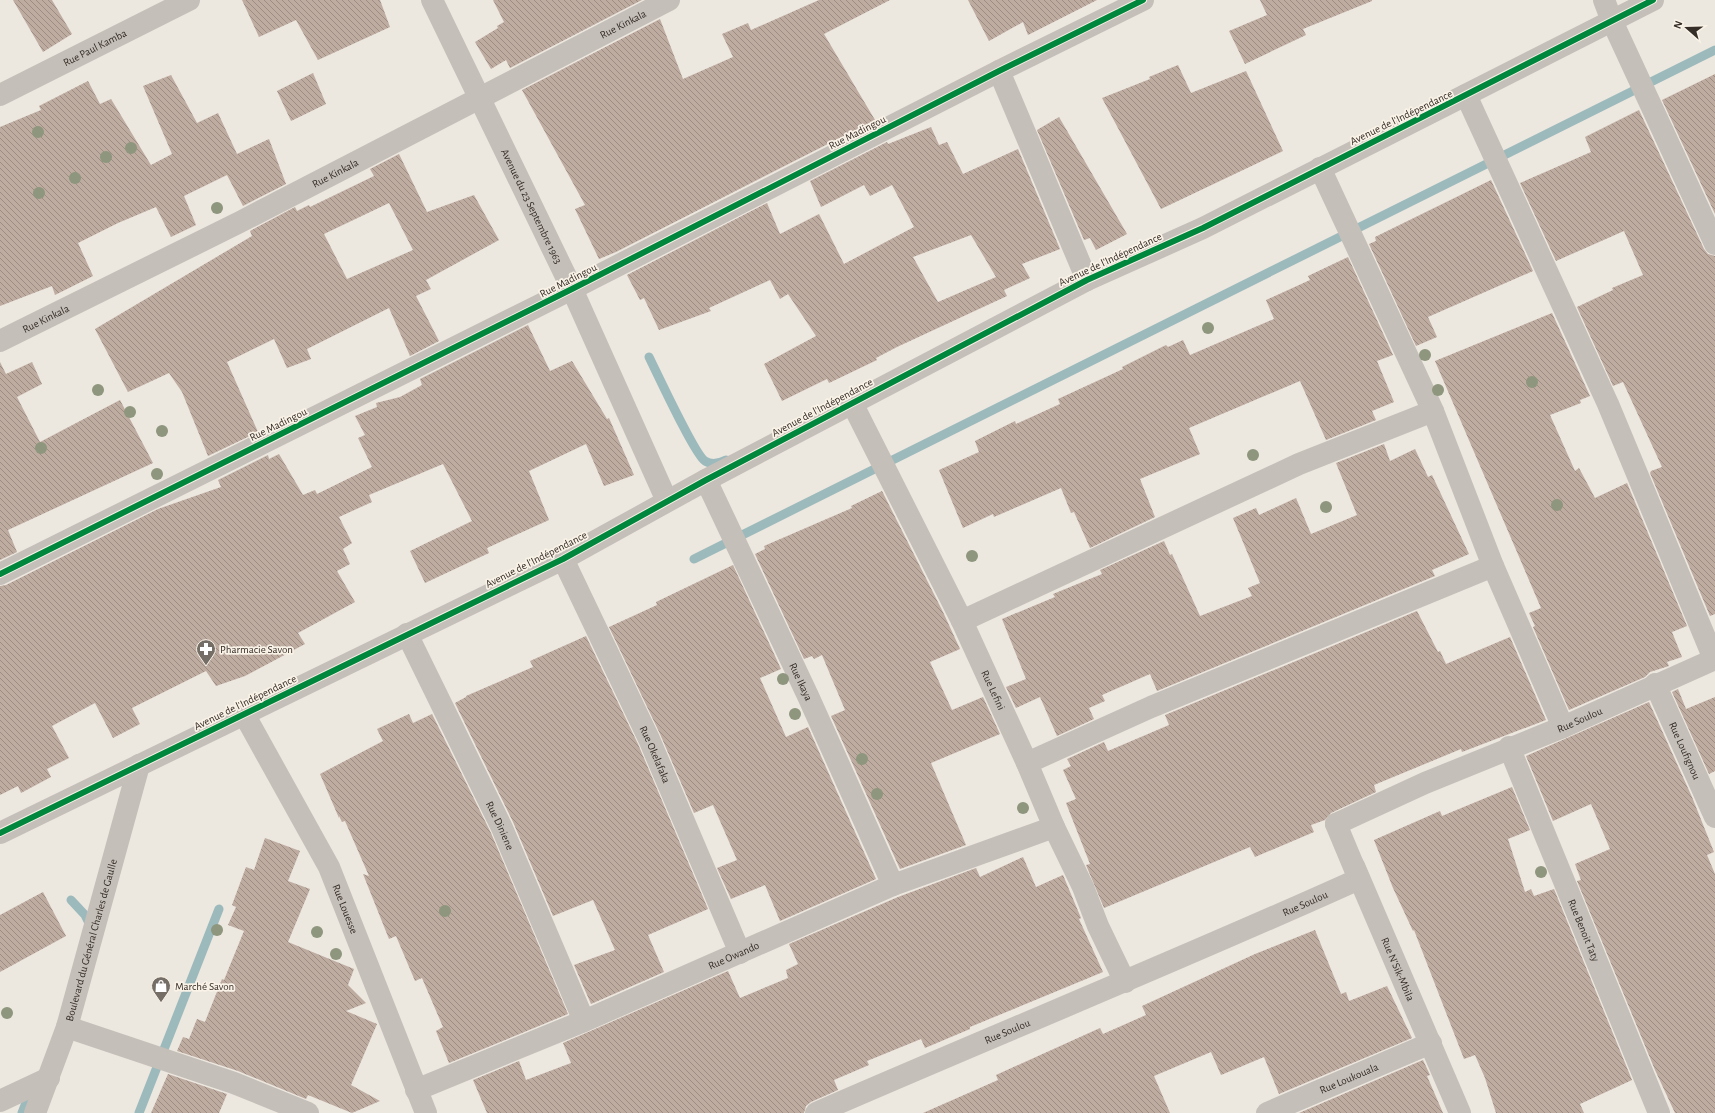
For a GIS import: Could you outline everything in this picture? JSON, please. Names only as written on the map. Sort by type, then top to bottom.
[{"type":"street","name":"Rue Paul Kamba","points":[[0,95],[189,0]]},
{"type":"street","name":"Avenue du 23 Septembre 1963","points":[[432,0],[572,289],[668,501]]},
{"type":"street","name":"Rue Kinkala","points":[[0,341],[240,222],[669,0]]},
{"type":"street","name":"Rue Madingou","points":[[0,574],[572,289],[999,71],[1143,0]]},
{"type":"street","points":[[1604,0],[1612,21],[1715,244]]},
{"type":"street","name":"Avenue de l'Indépendance","points":[[0,833],[139,764],[563,559],[706,480],[1087,280],[1203,228],[1653,0]]},
{"type":"street","points":[[999,71],[1087,280]]},
{"type":"street","points":[[1466,95],[1608,404],[1714,659]]},
{"type":"street","points":[[1320,168],[1433,411],[1493,566],[1563,727]]},
{"type":"street","name":"Rue Lefini","points":[[852,403],[962,621],[984,672],[1027,763],[1054,827],[1083,887],[1098,926],[1125,982]]},
{"type":"street","points":[[962,621],[1299,464],[1433,411]]},
{"type":"street","name":"Rue Ikaya","points":[[706,480],[808,696],[893,885]]},
{"type":"street","name":"Rue Okelafaka","points":[[563,559],[649,739],[740,953]]},
{"type":"street","points":[[1027,763],[1158,704],[1493,566]]},
{"type":"street","name":"Rue Diniene","points":[[407,634],[502,828],[584,1021]]},
{"type":"street","name":"Rue Soulou","points":[[816,1113],[973,1045],[1125,982],[1359,879],[1336,824],[1425,783],[1563,727],[1655,684],[1714,659]]},
{"type":"street","name":"Rue Loufignou","points":[[1655,684],[1715,817]]},
{"type":"street","name":"Rue Louesse","points":[[244,714],[330,867],[426,1113]]},
{"type":"street","name":"Rue Benoit Taty","points":[[1509,748],[1659,1113]]},
{"type":"street","name":"Boulevard du Général Charles de Gaulle","points":[[35,1113],[67,1027],[139,764]]},
{"type":"street","name":"Rue N'Sik-Mbila","points":[[1336,824],[1460,1113]]},
{"type":"street","name":"Rue Owando","points":[[416,1090],[584,1021],[893,885],[1054,827]]},
{"type":"street","points":[[67,1027],[234,1083],[308,1113]]},
{"type":"street","name":"Rue Loukouala","points":[[1266,1113],[1431,1043]]},
{"type":"street","points":[[0,1101],[49,1078]]},
{"type":"building","points":[[13,0],[52,0],[72,34],[43,52]]},
{"type":"building","points":[[242,0],[380,0],[390,27],[318,60],[296,20],[259,37]]},
{"type":"building","points":[[493,0],[642,0],[510,68],[506,60],[491,69],[475,42],[498,28],[497,26],[504,22]]},
{"type":"building","points":[[819,0],[890,0],[824,34],[875,120],[616,252],[599,259],[575,209],[585,205],[522,90],[660,19],[683,79],[733,57],[722,34],[748,23],[751,30]]},
{"type":"building","points":[[968,0],[1097,0],[1028,35],[1023,22],[989,41]]},
{"type":"building","points":[[1260,0],[1372,1],[1303,29],[1306,35],[1245,64],[1229,31],[1267,15]]},
{"type":"building","points":[[1178,65],[1191,93],[1246,71],[1283,151],[1161,209],[1102,98],[1150,79],[1149,77]]},
{"type":"building","points":[[313,73],[326,104],[291,121],[277,91]]},
{"type":"building","points":[[1715,74],[1715,214],[1662,100]]},
{"type":"building","points":[[171,75],[197,123],[218,113],[237,154],[269,139],[286,184],[243,206],[227,175],[184,196],[196,225],[171,237],[156,207],[118,223],[78,243],[93,276],[55,295],[52,286],[0,306],[0,127],[41,110],[39,106],[88,81],[100,104],[111,99],[151,165],[172,154],[143,86]]},
{"type":"building","points":[[1639,110],[1704,249],[1708,254],[1715,256],[1715,614],[1710,616],[1650,473],[1651,471],[1662,467],[1623,382],[1613,386],[1577,307],[1613,290],[1612,288],[1643,275],[1624,231],[1556,261],[1520,183],[1591,152],[1585,137]]},
{"type":"building","points":[[1059,117],[1127,234],[1096,250],[1090,238],[1084,240],[1037,130]]},
{"type":"building","points":[[931,127],[939,145],[947,142],[963,174],[1018,149],[1060,249],[1022,264],[1030,278],[1004,290],[1007,296],[897,347],[876,358],[877,360],[829,383],[827,379],[782,401],[764,364],[816,336],[788,294],[780,299],[770,280],[709,308],[711,311],[659,330],[644,298],[640,300],[627,275],[767,203],[780,234],[819,214],[844,264],[914,227],[892,185],[870,196],[864,185],[821,207],[810,181],[887,142],[888,144]],"holes":[[[971,235],[996,277],[938,302],[913,257]]]},
{"type":"building","points":[[399,154],[427,212],[474,195],[499,240],[426,280],[431,289],[416,296],[439,341],[410,356],[389,308],[307,349],[311,359],[287,368],[274,339],[227,362],[258,432],[208,456],[182,392],[169,373],[128,392],[95,329],[252,236],[250,231],[295,207],[297,211],[309,205],[310,207],[374,176],[370,169]],"holes":[[[389,203],[413,250],[347,279],[324,234]]]},
{"type":"building","points":[[1491,180],[1533,271],[1428,317],[1437,337],[1416,346],[1369,244],[1376,241],[1375,237]]},
{"type":"building","points":[[1348,257],[1393,355],[1377,361],[1394,402],[1372,411],[1376,420],[1326,440],[1300,381],[1189,428],[1200,454],[1140,479],[1155,517],[1090,548],[1074,512],[1071,513],[1061,488],[994,517],[993,514],[963,528],[939,470],[979,452],[975,441],[1015,421],[1016,424],[1060,404],[1058,399],[1123,369],[1122,367],[1166,345],[1168,347],[1183,340],[1190,355],[1274,319],[1266,300],[1310,280],[1308,276]]},
{"type":"building","points":[[1552,313],[1590,396],[1580,400],[1581,403],[1550,415],[1575,471],[1579,468],[1595,498],[1627,483],[1687,626],[1672,632],[1682,657],[1667,662],[1669,666],[1650,672],[1645,677],[1569,710],[1533,627],[1535,626],[1529,613],[1541,608],[1435,361]]},
{"type":"building","points":[[528,325],[550,371],[572,361],[607,419],[609,418],[634,475],[604,486],[586,444],[529,471],[549,520],[487,548],[489,553],[425,583],[410,551],[472,521],[443,464],[369,495],[372,502],[339,517],[352,543],[343,549],[350,564],[337,571],[355,602],[298,633],[305,644],[245,676],[216,686],[206,671],[132,708],[140,724],[113,738],[95,703],[52,726],[69,758],[47,769],[51,777],[21,793],[18,786],[0,795],[0,586],[6,585],[158,509],[221,487],[218,480],[268,455],[269,459],[279,454],[303,495],[315,490],[317,494],[372,467],[358,438],[365,435],[355,416],[377,407],[376,403],[400,397],[422,385],[420,379]]},
{"type":"building","points":[[0,362],[6,374],[32,362],[42,384],[17,397],[40,442],[120,400],[153,463],[8,530],[17,552],[0,560]]},
{"type":"building","points":[[1384,444],[1390,461],[1415,449],[1428,477],[1432,475],[1469,554],[1432,570],[1435,576],[1157,691],[1150,674],[1102,695],[1105,701],[1089,708],[1094,719],[1057,736],[1040,697],[1016,708],[1006,687],[1026,679],[1002,619],[1055,597],[1053,594],[1102,574],[1100,570],[1164,541],[1170,555],[1172,554],[1200,616],[1252,596],[1248,588],[1260,583],[1233,518],[1256,508],[1259,515],[1296,498],[1311,534],[1357,515],[1336,463]]},
{"type":"building","points":[[882,491],[960,649],[930,662],[952,710],[983,697],[1000,734],[931,763],[966,845],[900,869],[831,716],[845,710],[822,655],[814,659],[812,656],[804,659],[755,554],[765,549],[764,546],[852,508],[851,506]]},
{"type":"building","points":[[733,565],[781,669],[760,678],[786,737],[808,727],[876,879],[780,921],[765,885],[731,899],[717,868],[737,860],[713,805],[694,813],[660,734],[609,627],[657,605],[656,602]]},
{"type":"building","points":[[1417,611],[1438,652],[1440,651],[1446,664],[1510,637],[1546,720],[1462,752],[1461,749],[1374,785],[1376,792],[1331,813],[1325,820],[1311,825],[1314,832],[1255,857],[1250,847],[1104,908],[1086,865],[1090,864],[1066,803],[1076,799],[1063,770],[1071,766],[1067,759],[1104,742],[1108,751],[1169,725],[1165,715]]},
{"type":"building","points":[[586,636],[638,744],[708,909],[648,935],[664,972],[591,1004],[574,965],[615,950],[593,900],[553,916],[513,822],[455,703],[466,696],[533,667],[530,661]]},
{"type":"building","points":[[1678,689],[1686,709],[1715,697],[1715,771],[1709,774],[1672,692]]},
{"type":"building","points":[[1649,702],[1692,797],[1714,852],[1707,855],[1715,874],[1715,1113],[1675,1113],[1655,1070],[1577,881],[1581,880],[1575,864],[1610,849],[1591,804],[1553,821],[1526,756]]},
{"type":"building","points":[[409,714],[413,723],[432,714],[491,833],[568,1014],[449,1063],[436,1031],[443,1027],[422,978],[415,981],[396,936],[389,939],[363,874],[369,876],[345,821],[342,822],[339,816],[339,818],[320,774],[383,741],[377,729]]},
{"type":"building","points":[[1512,787],[1530,830],[1508,839],[1525,892],[1531,889],[1534,896],[1554,889],[1632,1080],[1580,1104],[1584,1113],[1496,1113],[1485,1078],[1475,1055],[1464,1059],[1414,930],[1413,931],[1393,888],[1374,840],[1440,811],[1442,816]]},
{"type":"building","points":[[265,838],[300,851],[288,881],[310,889],[288,942],[354,969],[348,985],[366,1003],[346,1011],[377,1024],[351,1085],[380,1101],[352,1113],[308,1095],[306,1099],[238,1071],[177,1051],[183,1037],[189,1039],[197,1019],[205,1022],[222,979],[224,980],[244,931],[228,925],[236,907],[232,905],[246,867],[254,870]]},
{"type":"building","points":[[1023,857],[1036,887],[1063,875],[1081,918],[1079,919],[1103,972],[970,1027],[970,1029],[925,1048],[921,1039],[867,1061],[869,1065],[834,1080],[838,1090],[811,1102],[806,1106],[804,1113],[487,1113],[473,1080],[519,1061],[526,1080],[571,1063],[563,1043],[728,971],[740,998],[788,978],[786,970],[798,964],[789,944],[898,897],[976,868],[980,877]]},
{"type":"building","points":[[43,892],[66,936],[0,972],[0,915]]},
{"type":"building","points":[[1315,930],[1341,994],[1346,992],[1349,1001],[1387,986],[1412,1038],[1279,1094],[1264,1057],[1221,1075],[1211,1052],[1154,1076],[1170,1113],[923,1113],[998,1080],[996,1075],[1100,1028],[1103,1034],[1146,1015],[1142,1006],[1255,954]]},
{"type":"building","points":[[1423,1060],[1430,1075],[1427,1076],[1443,1113],[1299,1113]]},
{"type":"building","points":[[168,1074],[227,1094],[219,1113],[151,1113]]},
{"type":"waterway","points":[[694,559],[1715,50]]},
{"type":"waterway","points":[[649,357],[685,430],[700,455],[705,461],[710,463],[718,463],[726,460]]},
{"type":"waterway","points":[[71,900],[85,915],[91,927]]},
{"type":"waterway","points":[[139,1113],[219,909]]},
{"type":"waterway","points":[[22,1113],[31,1090]]},
{"type":"cycle path","points":[[0,574],[572,289],[999,71],[1143,0]]},
{"type":"cycle path","points":[[0,833],[563,559],[706,480],[1087,280],[1203,228],[1653,0]]},
{"type":"place","name":"Pharmacie Savon","points":[[206,666]]},
{"type":"place","name":"Marché Savon","points":[[161,1003]]}]
